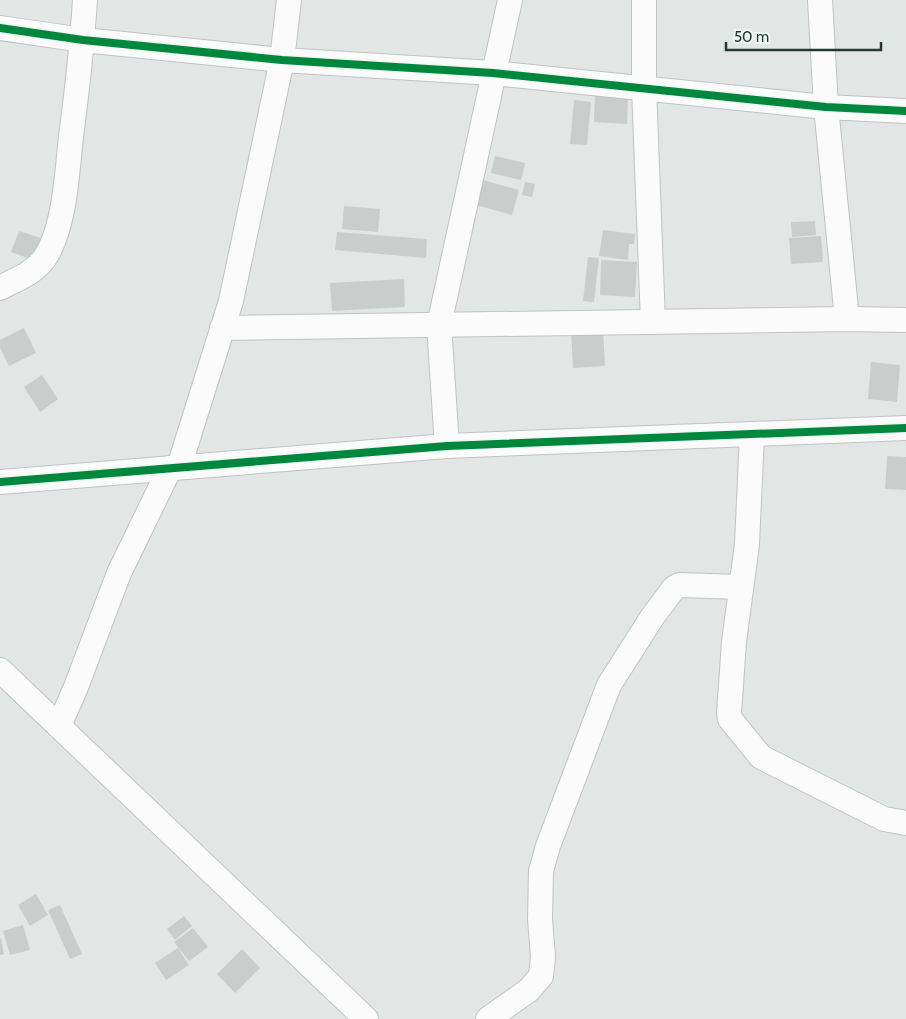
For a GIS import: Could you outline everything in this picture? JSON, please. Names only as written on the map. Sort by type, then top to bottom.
[{"type":"street","points":[[0,288],[26,275],[44,259],[52,243],[63,209],[83,40],[85,0]]},
{"type":"street","points":[[59,726],[76,687],[119,573],[174,468],[231,301],[282,60],[290,0]]},
{"type":"street","points":[[447,446],[439,325],[510,0]]},
{"type":"street","points":[[644,0],[644,88],[653,322]]},
{"type":"street","points":[[820,0],[826,107],[846,319]]},
{"type":"street","points":[[0,28],[83,40],[282,60],[493,73],[826,107],[906,111]]},
{"type":"street","points":[[222,328],[846,319],[906,320]]},
{"type":"street","points":[[0,482],[447,446],[906,428]]},
{"type":"street","points":[[752,434],[747,544],[734,642],[730,719],[762,757],[884,819],[906,823]]},
{"type":"street","points":[[488,1019],[529,990],[540,976],[543,957],[540,919],[540,872],[608,685],[652,616],[674,588],[679,585],[741,587]]},
{"type":"street","points":[[0,670],[366,1019]]},
{"type":"building","points":[[595,95],[628,97],[627,124],[594,122]]},
{"type":"building","points":[[574,100],[591,102],[587,145],[570,144]]},
{"type":"building","points":[[495,156],[525,163],[521,180],[491,173]]},
{"type":"building","points":[[483,180],[519,190],[512,215],[476,205]]},
{"type":"building","points":[[525,182],[535,184],[532,197],[522,195]]},
{"type":"building","points":[[344,206],[380,209],[378,232],[342,229]]},
{"type":"building","points":[[815,221],[816,235],[792,237],[791,222]]},
{"type":"building","points":[[603,230],[635,234],[634,244],[629,244],[628,260],[599,256]]},
{"type":"building","points":[[19,231],[41,238],[33,260],[11,252]]},
{"type":"building","points":[[337,232],[427,239],[426,258],[335,250]]},
{"type":"building","points":[[821,236],[823,262],[791,264],[789,238]]},
{"type":"building","points":[[588,257],[599,258],[594,302],[583,301]]},
{"type":"building","points":[[601,260],[637,262],[635,297],[600,295]]},
{"type":"building","points":[[404,279],[405,307],[332,311],[330,283]]},
{"type":"building","points":[[24,328],[36,353],[9,366],[0,348],[0,340]]},
{"type":"building","points":[[603,329],[605,366],[573,368],[571,331]]},
{"type":"building","points":[[871,362],[900,365],[897,402],[868,399]]},
{"type":"building","points":[[42,375],[58,399],[40,412],[24,387]]},
{"type":"building","points":[[887,456],[906,457],[906,490],[885,489]]},
{"type":"building","points":[[36,894],[48,915],[30,926],[18,905]]},
{"type":"building","points":[[60,905],[82,954],[70,959],[48,910]]},
{"type":"building","points":[[184,916],[192,926],[175,940],[167,929]]},
{"type":"building","points":[[23,925],[30,950],[10,955],[3,931]]},
{"type":"building","points":[[193,928],[208,947],[189,961],[174,942]]},
{"type":"building","points":[[0,939],[4,954],[0,955]]},
{"type":"building","points":[[178,948],[189,965],[166,980],[155,963]]},
{"type":"building","points":[[242,949],[260,968],[235,993],[217,974]]},
{"type":"cycle path","points":[[0,28],[83,40],[282,60],[493,73],[826,107],[906,111]]},
{"type":"cycle path","points":[[0,482],[447,446],[906,428]]}]
